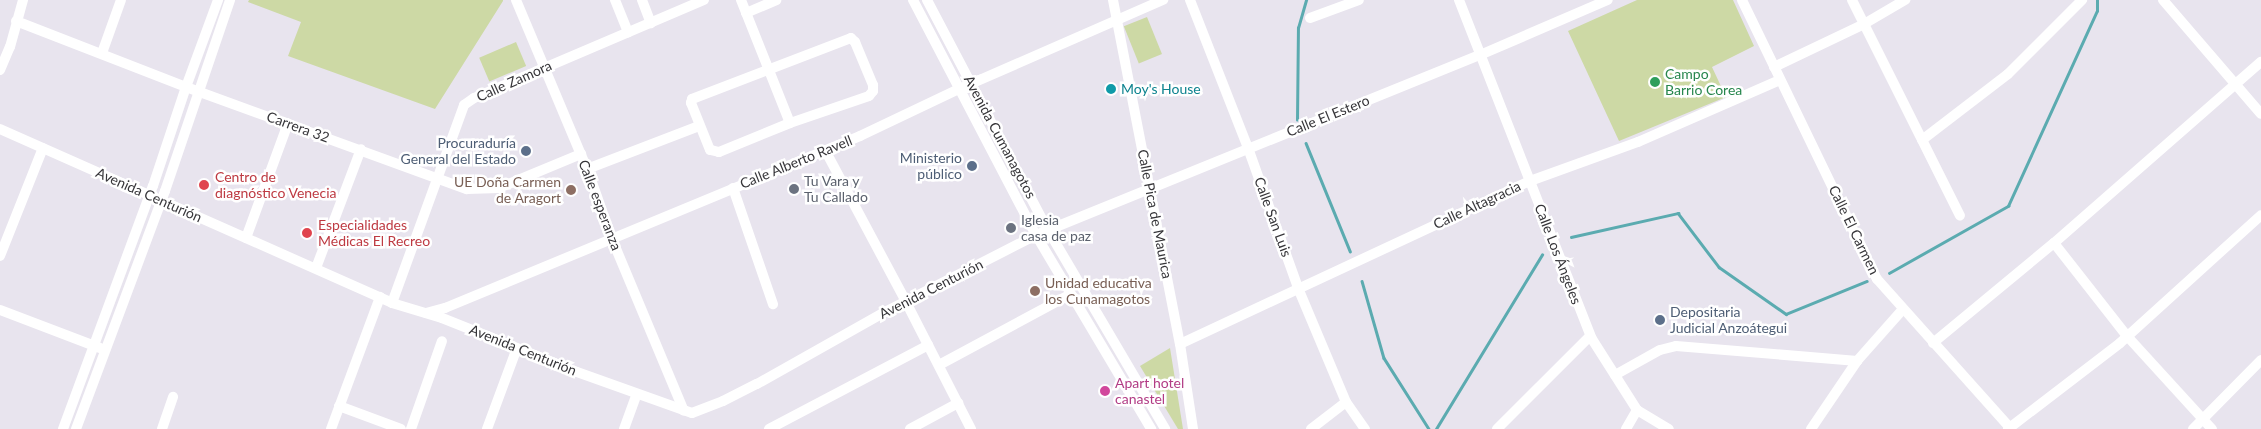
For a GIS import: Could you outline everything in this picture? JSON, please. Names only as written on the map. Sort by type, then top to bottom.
[{"type":"street","points":[[0,70],[10,47],[23,0]]},
{"type":"street","points":[[102,53],[121,0]]},
{"type":"street","points":[[63,429],[150,195],[186,87],[218,0]]},
{"type":"street","points":[[76,429],[162,200],[230,0]]},
{"type":"street","name":"Calle esperanza","points":[[516,0],[581,154],[612,239],[684,411]]},
{"type":"street","points":[[615,0],[628,33]]},
{"type":"street","points":[[642,0],[651,22]]},
{"type":"street","name":"Calle Zamora","points":[[392,303],[464,105],[474,98],[704,0]]},
{"type":"street","points":[[741,0],[790,122]]},
{"type":"street","points":[[746,13],[776,0]]},
{"type":"street","name":"Avenida Cumanagotos","points":[[913,0],[1069,295],[1151,429]]},
{"type":"street","name":"Avenida Cumanagotos","points":[[927,0],[1048,230],[1165,429]]},
{"type":"street","name":"Calle Pica de Maurica","points":[[1113,0],[1180,344],[1193,429]]},
{"type":"street","name":"Calle Alberto Ravell","points":[[425,313],[445,308],[825,150],[1163,0]]},
{"type":"street","name":"Calle San Luis","points":[[1190,0],[1248,148],[1298,288],[1346,402],[1365,429]]},
{"type":"street","points":[[1310,18],[1359,0]]},
{"type":"street","name":"Calle Los Ángeles","points":[[1459,0],[1590,336],[1637,410],[1669,429]]},
{"type":"street","name":"Calle El Estero","points":[[1048,230],[1480,55],[1606,0]]},
{"type":"street","name":"Calle El Carmen","points":[[1742,0],[1877,279],[2010,429]]},
{"type":"street","points":[[1852,0],[1960,216]]},
{"type":"street","points":[[1774,67],[1864,24],[1905,0]]},
{"type":"street","points":[[1922,140],[2008,74],[2082,0]]},
{"type":"street","points":[[2163,0],[2261,114]]},
{"type":"street","name":"Carrera 32","points":[[16,21],[186,87],[467,189],[500,188],[581,154]]},
{"type":"street","points":[[850,38],[854,42],[873,85],[873,91],[869,96],[790,122],[715,153],[710,150],[691,103],[692,99],[768,68],[850,38]]},
{"type":"street","points":[[1933,343],[2054,243],[2261,62]]},
{"type":"street","name":"Calle Altagracia","points":[[1180,344],[1530,181],[1638,142],[1780,80]]},
{"type":"street","points":[[246,238],[288,123]]},
{"type":"street","points":[[587,169],[699,126]]},
{"type":"street","name":"Avenida Centurión","points":[[0,130],[392,303],[425,313],[636,394],[692,413],[723,401],[906,302],[1048,230]]},
{"type":"street","points":[[0,256],[43,148]]},
{"type":"street","points":[[316,268],[361,149]]},
{"type":"street","points":[[825,150],[971,429]]},
{"type":"street","points":[[733,188],[773,304]]},
{"type":"street","points":[[2010,429],[2127,336],[2261,215]]},
{"type":"street","points":[[2054,243],[2127,336],[2212,429]]},
{"type":"street","points":[[939,366],[1069,295]]},
{"type":"street","points":[[331,429],[380,298]]},
{"type":"street","points":[[1811,429],[1857,361],[1903,309]]},
{"type":"street","points":[[0,310],[105,350]]},
{"type":"street","points":[[1497,429],[1590,336]]},
{"type":"street","points":[[411,429],[442,341]]},
{"type":"street","points":[[769,429],[928,345]]},
{"type":"street","points":[[1615,375],[1660,350],[1676,346],[1857,361]]},
{"type":"street","points":[[487,429],[517,348]]},
{"type":"street","points":[[2193,429],[2261,360]]},
{"type":"street","points":[[624,429],[636,394]]},
{"type":"street","points":[[162,429],[173,397]]},
{"type":"street","points":[[1311,429],[1346,402]]},
{"type":"street","points":[[910,429],[958,403]]},
{"type":"street","points":[[339,406],[401,429]]},
{"type":"street","points":[[1626,429],[1637,410]]},
{"type":"green space","points":[[249,0],[503,1],[435,109],[288,56],[301,22],[248,2]]},
{"type":"green space","name":"Campo Barrio Corea","points":[[1637,0],[1733,0],[1754,46],[1712,67],[1726,97],[1619,141],[1568,31]]},
{"type":"green space","points":[[1147,17],[1162,54],[1139,63],[1124,26]]},
{"type":"green space","points":[[516,42],[526,66],[489,82],[479,58]]},
{"type":"green space","points":[[1170,348],[1183,429],[1178,429],[1140,366]]},
{"type":"waterway","points":[[1297,120],[1298,28],[1306,0]]},
{"type":"waterway","points":[[1889,273],[2008,206],[2097,11],[2097,0]]},
{"type":"waterway","points":[[1306,143],[1350,251]]},
{"type":"waterway","points":[[1571,237],[1678,213],[1719,267],[1786,314],[1867,281]]},
{"type":"waterway","points":[[1436,429],[1542,255]]},
{"type":"waterway","points":[[1362,281],[1384,358],[1429,429]]},
{"type":"place","name":"Campo Barrio Corea","points":[[1655,82]]},
{"type":"place","name":"Moy's House","points":[[1111,89]]},
{"type":"place","name":"Procuraduría General del Estado","points":[[526,151]]},
{"type":"place","name":"Ministerio público","points":[[972,166]]},
{"type":"place","name":"Centro de diagnóstico Venecia","points":[[204,185]]},
{"type":"place","name":"Tu Vara y Tu Callado","points":[[794,189]]},
{"type":"place","name":"UE Doña Carmen de Aragort","points":[[571,190]]},
{"type":"place","name":"Iglesia casa de paz","points":[[1011,228]]},
{"type":"place","name":"Especialidades Médicas El Recreo","points":[[307,233]]},
{"type":"place","name":"Unidad educativa los Cunamagotos","points":[[1035,291]]},
{"type":"place","name":"Depositaria Judicial Anzoátegui","points":[[1660,320]]},
{"type":"place","name":"Apart hotel canastel","points":[[1105,391]]}]
